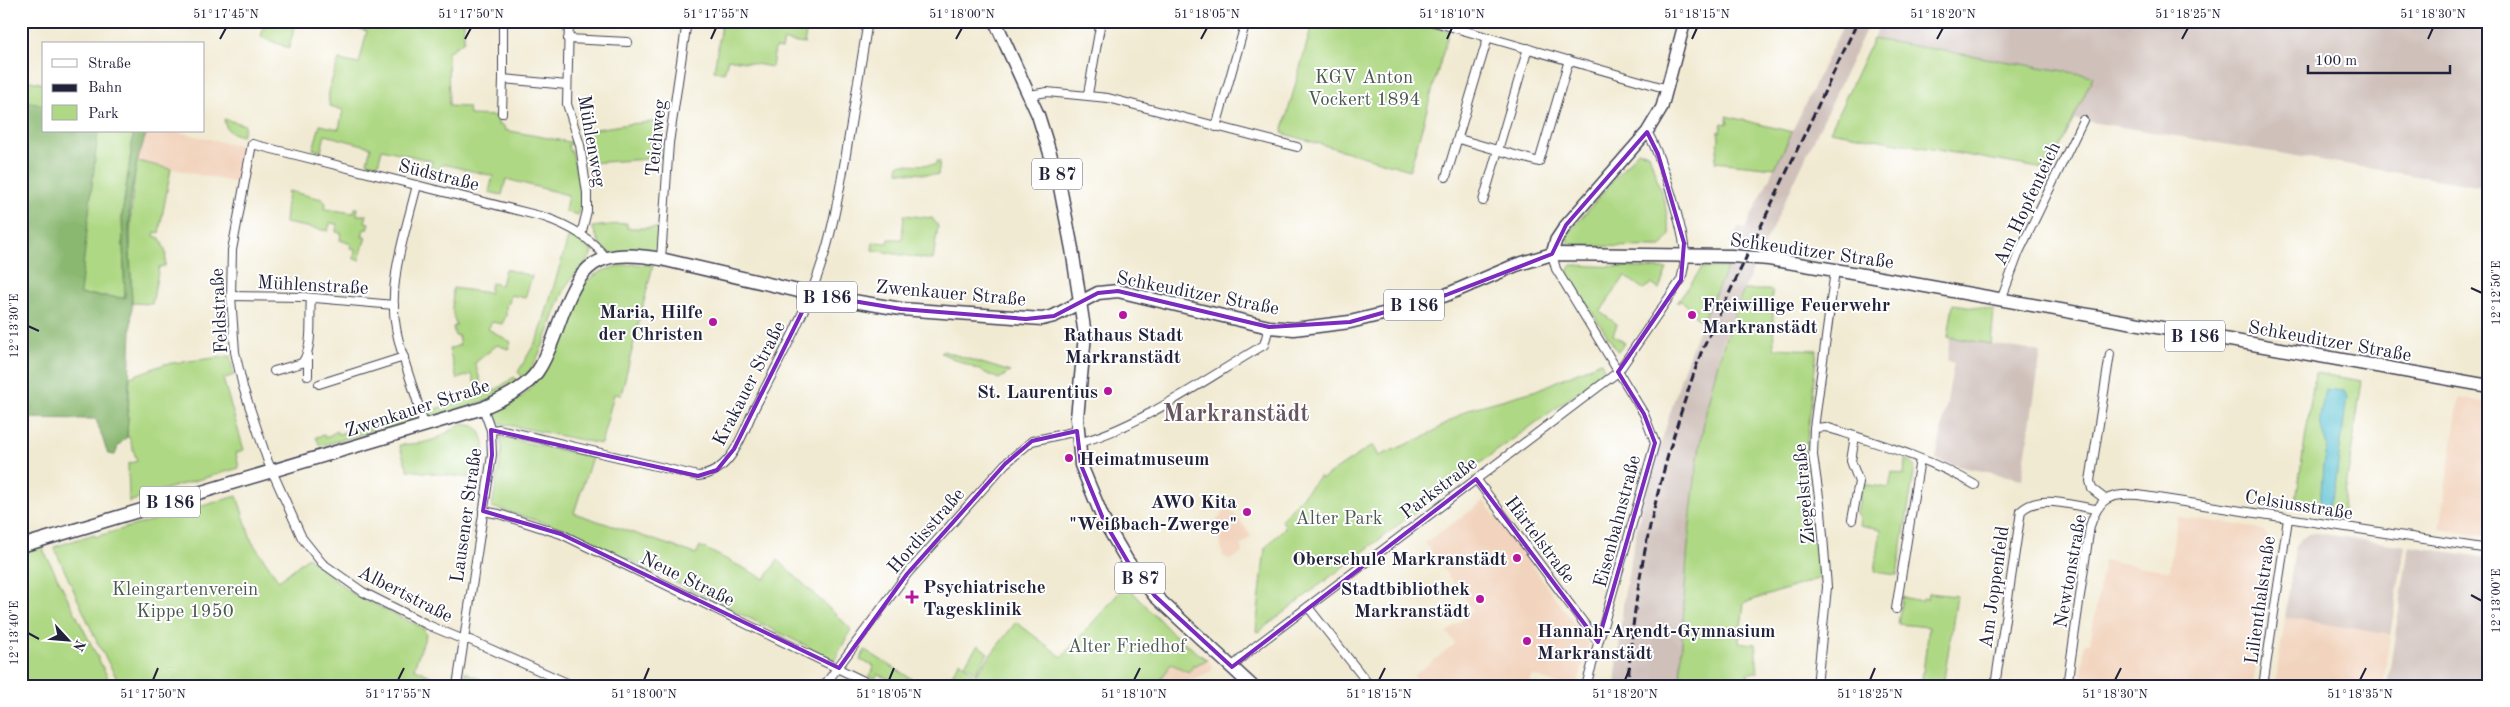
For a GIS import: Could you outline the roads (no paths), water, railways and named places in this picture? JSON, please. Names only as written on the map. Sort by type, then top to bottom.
[{"type":"main road","name":"B 87","points":[[995,21],[1030,95],[1059,182],[1085,335],[1077,437],[1081,465],[1104,522],[1128,562],[1155,596],[1252,686]]},
{"type":"main road","points":[[1552,254],[1556,240],[1566,225],[1647,132],[1662,107],[1685,21]]},
{"type":"main road","name":"Schkeuditzer Straße","points":[[1080,303],[1098,293],[1118,291],[1269,327],[1294,329],[1350,322],[1395,311],[1446,295],[1516,266],[1552,254],[1685,257],[1732,256],[1769,259],[1835,270],[2489,386]]},
{"type":"main road","name":"Zwenkauer Straße","points":[[21,546],[483,408],[525,386],[538,371],[578,278],[588,268],[607,259],[641,256],[661,259],[810,294],[901,309],[1026,319],[1054,316],[1080,303]]},
{"type":"street","points":[[502,113],[504,21]]},
{"type":"street","name":"Mühlenweg","points":[[569,21],[567,104],[580,145],[587,193],[587,211],[580,235]]},
{"type":"street","name":"Teichweg","points":[[661,259],[669,143],[687,21]]},
{"type":"street","name":"Krakauer Straße","points":[[491,430],[499,429],[698,476],[708,475],[722,466],[744,430],[810,294],[824,256],[836,205],[868,21]]},
{"type":"street","points":[[1088,94],[1100,21]]},
{"type":"street","points":[[1216,127],[1246,21]]},
{"type":"street","points":[[1431,21],[1668,89]]},
{"type":"street","points":[[1446,177],[1459,139],[1488,37]]},
{"type":"street","points":[[568,39],[628,42]]},
{"type":"street","points":[[1483,201],[1528,48]]},
{"type":"street","points":[[1459,139],[1539,162],[1569,60]]},
{"type":"street","points":[[503,79],[567,85]]},
{"type":"street","points":[[1030,95],[1047,92],[1088,94],[1297,147]]},
{"type":"street","name":"Am Hopfenteich","points":[[2001,300],[2019,252],[2083,120]]},
{"type":"street","points":[[1647,132],[1658,154],[1673,202],[1684,243],[1685,257]]},
{"type":"street","name":"Südstraße","points":[[252,144],[561,222],[598,247],[607,259]]},
{"type":"street","name":"Feldstraße","points":[[252,144],[232,250],[231,296],[239,375],[273,472]]},
{"type":"street","points":[[417,185],[396,276],[394,305],[396,328],[424,427]]},
{"type":"street","name":"Eisenbahnstraße","points":[[1552,254],[1556,269],[1644,414],[1655,443],[1586,686]]},
{"type":"street","name":"Parkstraße","points":[[1232,667],[1252,649],[1618,372],[1681,280],[1685,257]]},
{"type":"street","name":"Ziegelstraße","points":[[1817,686],[1827,586],[1821,511],[1813,455],[1814,428],[1835,270]]},
{"type":"street","name":"Mühlenstraße","points":[[231,296],[311,298],[394,305]]},
{"type":"street","points":[[308,376],[311,298]]},
{"type":"street","name":"Hordisstraße","points":[[824,686],[892,593],[1006,464],[1032,441],[1077,437],[1091,440],[1149,413],[1264,345],[1269,327]]},
{"type":"street","points":[[274,370],[302,363],[308,350]]},
{"type":"street","name":"Newtonstraße","points":[[2067,686],[2090,526],[2095,509],[2105,499],[2092,489],[2090,482],[2110,354]]},
{"type":"street","points":[[319,384],[404,357]]},
{"type":"street","name":"Lausener Straße","points":[[457,686],[492,455],[491,430],[483,408]]},
{"type":"street","points":[[1814,428],[1826,427],[1920,459],[1950,470],[1975,485]]},
{"type":"street","points":[[1852,520],[1858,482],[1851,461],[1855,436]]},
{"type":"street","points":[[1896,609],[1920,459]]},
{"type":"street","name":"Albertstraße","points":[[273,472],[302,538],[322,563],[363,592],[416,619],[464,640],[470,640],[574,686]]},
{"type":"street","name":"Härtelstraße","points":[[1476,479],[1598,642]]},
{"type":"street","name":"Celsiusstraße","points":[[2105,499],[2115,495],[2138,495],[2489,549]]},
{"type":"street","name":"Am Joppenfeld","points":[[1995,686],[2021,511],[2035,502],[2045,501],[2095,509]]},
{"type":"street","name":"Neue Straße","points":[[483,511],[499,514],[560,534],[874,686]]},
{"type":"street","name":"Lilienthalstraße","points":[[2263,686],[2288,519]]},
{"type":"street","points":[[1308,607],[1370,686]]},
{"type":"water","points":[[2325,389],[2344,391],[2347,397],[2335,487],[2328,507],[2320,505],[2323,464],[2327,445],[2322,432],[2320,418]]},
{"type":"railway","points":[[1628,686],[1636,600],[1643,558],[1662,476],[1701,353],[1858,21]]},
{"type":"place","name":"Rathaus Stadt Markranstädt","points":[[1123,315]]},
{"type":"place","name":"Freiwillige Feuerwehr Markranstädt","points":[[1692,315]]},
{"type":"place","name":"Maria, Hilfe der Christen","points":[[713,322]]},
{"type":"place","name":"St. Laurentius","points":[[1108,391]]},
{"type":"place","name":"Heimatmuseum","points":[[1069,458]]},
{"type":"place","name":"AWO Kita \"Weißbach-Zwerge\"","points":[[1247,512]]},
{"type":"place","name":"Oberschule Markranstädt","points":[[1517,558]]},
{"type":"place","name":"Psychiatrische Tagesklinik","points":[[912,597]]},
{"type":"place","name":"Stadtbibliothek Markranstädt","points":[[1480,599]]},
{"type":"place","name":"Hannah-Arendt-Gymnasium Markranstädt","points":[[1527,641]]},
{"type":"district","name":"Markranstädt","points":[[1236,413]]},
{"type":"park label","name":"KGV Anton Vockert 1894","points":[[1364,87]]},
{"type":"park label","name":"Alter Park","points":[[1339,517]]},
{"type":"park label","name":"Kleingartenverein Kippe 1950","points":[[185,599]]},
{"type":"park label","name":"Alter Friedhof","points":[[1127,645]]}]
